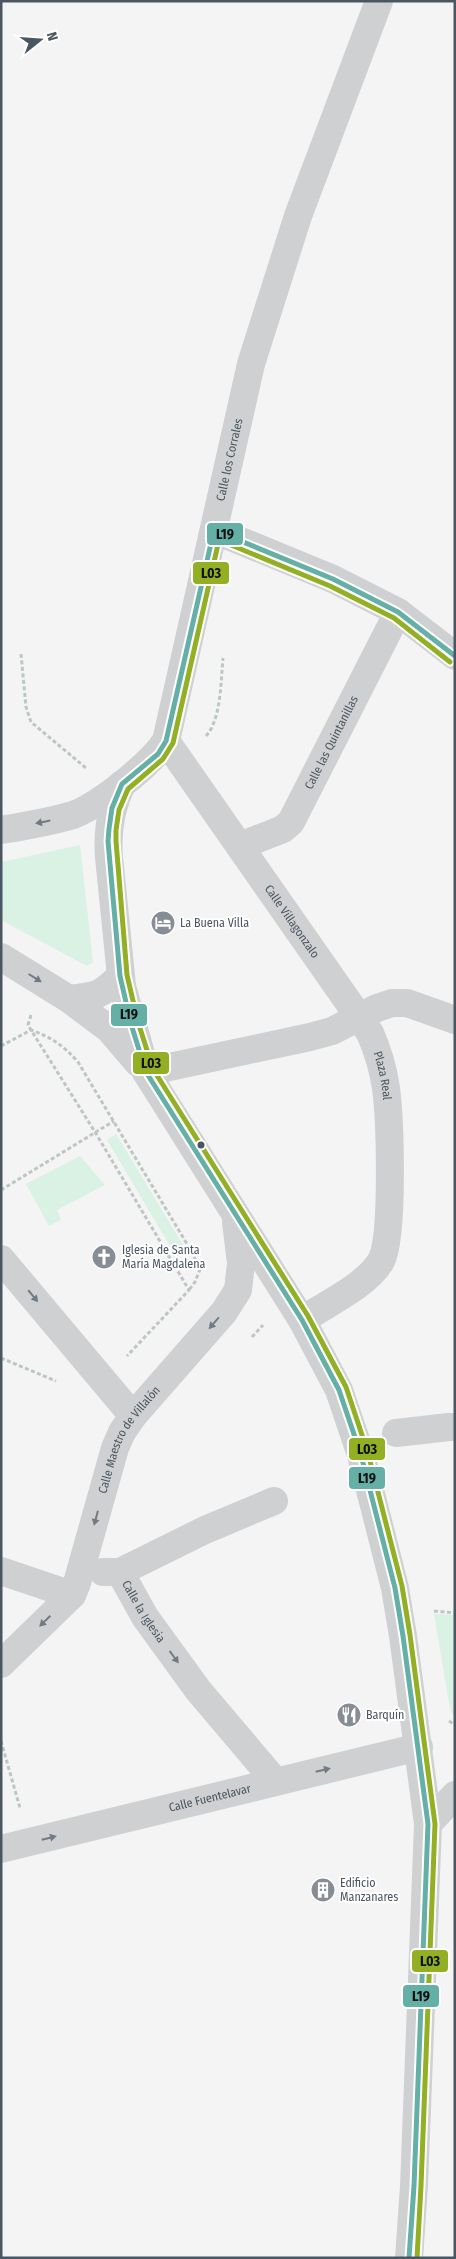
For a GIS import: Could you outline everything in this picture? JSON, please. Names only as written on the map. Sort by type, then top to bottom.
[{"type":"street","name":"Calle los Corrales","points":[[378,1],[298,216],[251,364],[166,741],[158,754],[122,784],[112,808],[108,841],[120,976],[131,1024],[146,1072],[292,1303],[339,1390],[361,1455],[395,1588],[419,1747],[428,1824],[414,2186],[409,2258]]},
{"type":"street","points":[[214,530],[333,579],[398,612],[455,656]]},
{"type":"street","name":"Calle las Quintanillas","points":[[240,846],[283,829],[291,822],[398,612]]},
{"type":"street","name":"Calle Villagonzalo","points":[[166,741],[358,1017]]},
{"type":"street","points":[[1,830],[57,820],[84,810],[122,784]]},
{"type":"street","points":[[84,810],[96,813],[104,819],[109,829]]},
{"type":"street","points":[[1,957],[69,999],[109,1028],[146,1072],[310,1037],[332,1030],[377,1008],[392,1004],[407,1003],[455,1020]]},
{"type":"street","points":[[69,999],[90,997],[106,991],[120,976]]},
{"type":"street","name":"Plaza Real","points":[[292,1303],[366,1278],[380,1263],[385,1252],[389,1212],[386,1089],[379,1053],[370,1033],[358,1017]]},
{"type":"street","name":"Calle Maestro de Villalón","points":[[1,1664],[72,1595],[82,1568],[115,1448],[122,1432],[133,1416],[224,1312],[238,1290],[241,1263],[240,1239],[234,1213]]},
{"type":"street","points":[[1,1259],[133,1416]]},
{"type":"street","points":[[238,1290],[252,1285],[268,1284],[292,1303]]},
{"type":"street","points":[[396,1433],[452,1427]]},
{"type":"street","name":"Calle la Iglesia","points":[[274,1501],[205,1530],[120,1572],[145,1617],[198,1690],[275,1781]]},
{"type":"street","points":[[82,1568],[110,1574],[120,1572]]},
{"type":"street","points":[[1,1572],[72,1595]]},
{"type":"street","name":"Calle Fuentelavar","points":[[1,1849],[419,1747]]},
{"type":"street","points":[[428,1824],[455,1795]]},
{"type":"path","points":[[21,654],[26,707],[31,722],[89,770]]},
{"type":"path","points":[[182,763],[211,730],[218,702],[223,656]]},
{"type":"path","points":[[32,1012],[28,1025],[190,1290]]},
{"type":"path","points":[[1,1046],[31,1030],[48,1036],[67,1049],[78,1062],[114,1121],[200,1269],[190,1290],[122,1362]]},
{"type":"path","points":[[1,1190],[114,1121]]},
{"type":"path","points":[[250,1338],[292,1303]]},
{"type":"path","points":[[1,1358],[64,1384]]},
{"type":"path","points":[[431,1610],[455,1613]]},
{"type":"path","points":[[1,1741],[29,1843]]},
{"type":"green space","points":[[80,845],[93,962],[87,966],[1,920],[1,862]]},
{"type":"green space","points":[[116,1134],[186,1250],[176,1256],[107,1140]]},
{"type":"green space","points":[[80,1156],[105,1185],[57,1210],[61,1220],[49,1226],[26,1184]]},
{"type":"green space","points":[[434,1614],[455,1615],[455,1717],[452,1714],[449,1703]]},
{"type":"transit line","name":"L19","points":[[409,2258],[414,2186],[428,1824],[395,1588],[361,1455],[339,1390],[302,1320],[146,1072],[131,1024],[120,976],[108,841],[112,808],[122,784],[158,754],[166,741],[214,530],[333,579],[398,612],[455,656]]},
{"type":"transit line","name":"L03","points":[[417,2258],[435,1824],[402,1586],[368,1453],[346,1387],[308,1316],[153,1069],[138,1022],[127,975],[116,830],[119,810],[128,789],[163,759],[173,743],[219,540],[330,586],[394,618],[450,662]]},
{"type":"place","name":"La Buena Villa","points":[[163,923]]},
{"type":"place","name":"Iglesia de Santa María Magdalena","points":[[104,1257]]},
{"type":"place","name":"Barquín","points":[[349,1715]]},
{"type":"place","name":"Edificio Manzanares","points":[[323,1890]]}]
